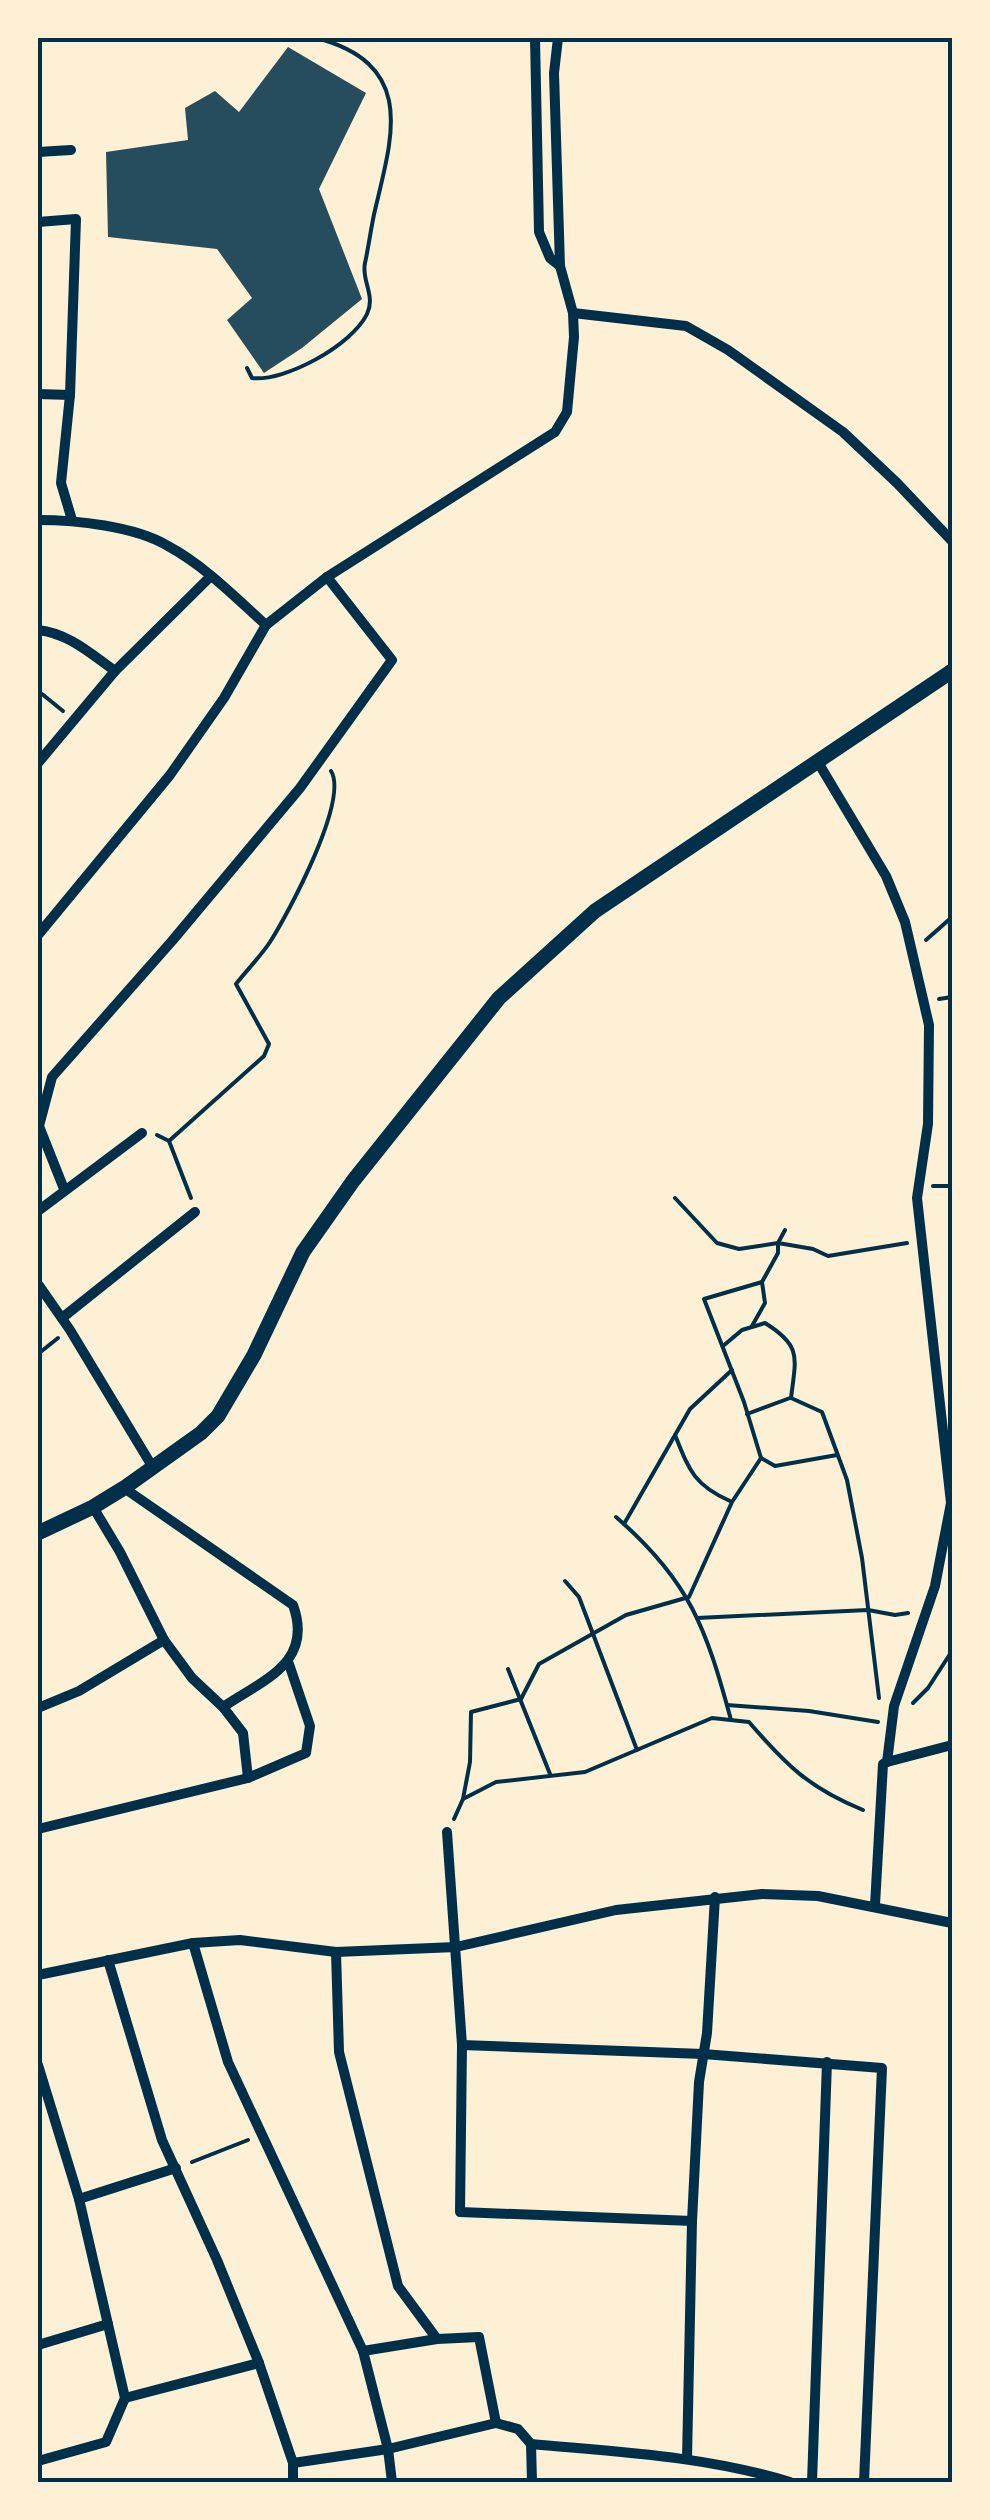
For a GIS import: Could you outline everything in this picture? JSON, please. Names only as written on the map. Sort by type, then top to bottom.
[{"type":"street","points":[[534,38],[539,232],[550,258],[560,266]]},
{"type":"street","points":[[38,934],[170,775],[224,698],[266,625],[327,577],[555,432],[568,412],[574,336],[573,313],[560,266],[554,73],[558,38]]},
{"type":"street","points":[[38,152],[70,150]]},
{"type":"street","points":[[38,222],[76,219],[70,395],[61,483],[72,520]]},
{"type":"street","points":[[573,313],[686,326],[728,350],[842,432],[897,482],[952,542]]},
{"type":"street","points":[[38,394],[70,395]]},
{"type":"street","points":[[38,520],[72,520],[166,544],[212,576],[266,625]]},
{"type":"street","points":[[38,763],[115,671],[212,576]]},
{"type":"street","points":[[64,1189],[39,1126],[52,1076],[172,941],[317,763],[392,660],[327,577]]},
{"type":"street","points":[[38,630],[50,631],[78,644],[115,671]]},
{"type":"street","points":[[38,1533],[124,1488],[201,1433],[218,1416],[254,1354],[303,1252],[353,1180],[499,998],[595,911],[952,671]]},
{"type":"street","points":[[819,764],[886,876],[914,953],[930,1026],[928,1124],[917,1198],[951,1503],[928,1610],[887,1724],[887,1762]]},
{"type":"street","points":[[38,1211],[142,1133]]},
{"type":"street","points":[[62,1318],[195,1212]]},
{"type":"street","points":[[38,1284],[152,1466]]},
{"type":"street","points":[[38,1828],[248,1778],[306,1754],[310,1726],[289,1664],[300,1622],[293,1605],[124,1488]]},
{"type":"street","points":[[93,1507],[164,1640],[192,1678],[223,1707],[243,1734],[248,1778]]},
{"type":"street","points":[[38,1708],[79,1691],[164,1640]]},
{"type":"street","points":[[223,1707],[289,1664]]},
{"type":"street","points":[[875,1905],[882,1764],[952,1745]]},
{"type":"street","points":[[447,1832],[462,2045],[460,2212],[692,2222]]},
{"type":"street","points":[[38,1975],[193,1943],[240,1940],[336,1952],[456,1947],[616,1910],[762,1894],[818,1896],[952,1923]]},
{"type":"street","points":[[688,2459],[698,2082],[714,1897]]},
{"type":"street","points":[[193,1943],[228,2062],[363,2351],[388,2449],[392,2482]]},
{"type":"street","points":[[336,1952],[339,2052],[398,2286],[437,2339]]},
{"type":"street","points":[[108,1960],[162,2140],[259,2362],[293,2463],[293,2482]]},
{"type":"street","points":[[462,2045],[703,2054],[882,2068],[864,2482]]},
{"type":"street","points":[[812,2482],[828,2062]]},
{"type":"street","points":[[38,2065],[79,2199],[126,2398],[106,2442],[38,2461]]},
{"type":"street","points":[[79,2199],[176,2168]]},
{"type":"street","points":[[38,2345],[108,2324]]},
{"type":"street","points":[[363,2351],[437,2339],[480,2337],[496,2422]]},
{"type":"street","points":[[126,2398],[259,2362]]},
{"type":"street","points":[[293,2463],[388,2449],[496,2422],[518,2429],[531,2444],[532,2482]]},
{"type":"street","points":[[531,2444],[688,2459],[790,2482]]},
{"type":"path","points":[[247,368],[252,378],[266,380],[330,352],[359,327],[371,302],[363,268],[391,151],[394,118],[382,82],[363,57],[317,38]]},
{"type":"path","points":[[38,694],[75,720]]},
{"type":"path","points":[[169,1141],[264,1056],[269,1044],[236,984],[268,944],[331,817],[335,778],[317,763]]},
{"type":"path","points":[[914,953],[952,918]]},
{"type":"path","points":[[142,1133],[169,1141],[195,1212]]},
{"type":"path","points":[[675,1198],[717,1243],[739,1249],[778,1243],[813,1249],[828,1256],[920,1241]]},
{"type":"path","points":[[752,1326],[765,1302],[762,1282],[785,1230]]},
{"type":"path","points":[[762,1282],[704,1300],[761,1458],[775,1466],[837,1455]]},
{"type":"path","points":[[723,1346],[742,1330],[765,1323],[787,1336],[796,1360],[790,1398]]},
{"type":"path","points":[[38,1354],[70,1330]]},
{"type":"path","points":[[624,1524],[690,1408],[732,1370]]},
{"type":"path","points":[[748,1414],[790,1398],[822,1412],[847,1480],[887,1724]]},
{"type":"path","points":[[676,1435],[690,1474],[710,1492],[732,1502]]},
{"type":"path","points":[[447,1832],[463,1799],[470,1762],[472,1712],[521,1699],[539,1664],[626,1615],[688,1597],[732,1502],[761,1458]]},
{"type":"path","points":[[616,1517],[656,1552],[688,1597],[714,1659],[731,1720]]},
{"type":"path","points":[[565,1581],[579,1597],[638,1750]]},
{"type":"path","points":[[697,1618],[868,1610],[895,1615],[928,1610]]},
{"type":"path","points":[[727,1705],[887,1724],[928,1688],[952,1651]]},
{"type":"path","points":[[508,1668],[550,1774]]},
{"type":"path","points":[[463,1799],[496,1782],[585,1772],[712,1718],[749,1722],[787,1766],[836,1799],[880,1816]]},
{"type":"path","points":[[176,2168],[262,2135]]},
{"type":"building","points":[[288,47],[366,93],[319,189],[362,299],[264,373],[227,320],[252,298],[217,249],[108,237],[106,152],[188,140],[185,108],[215,91],[239,112]]}]
